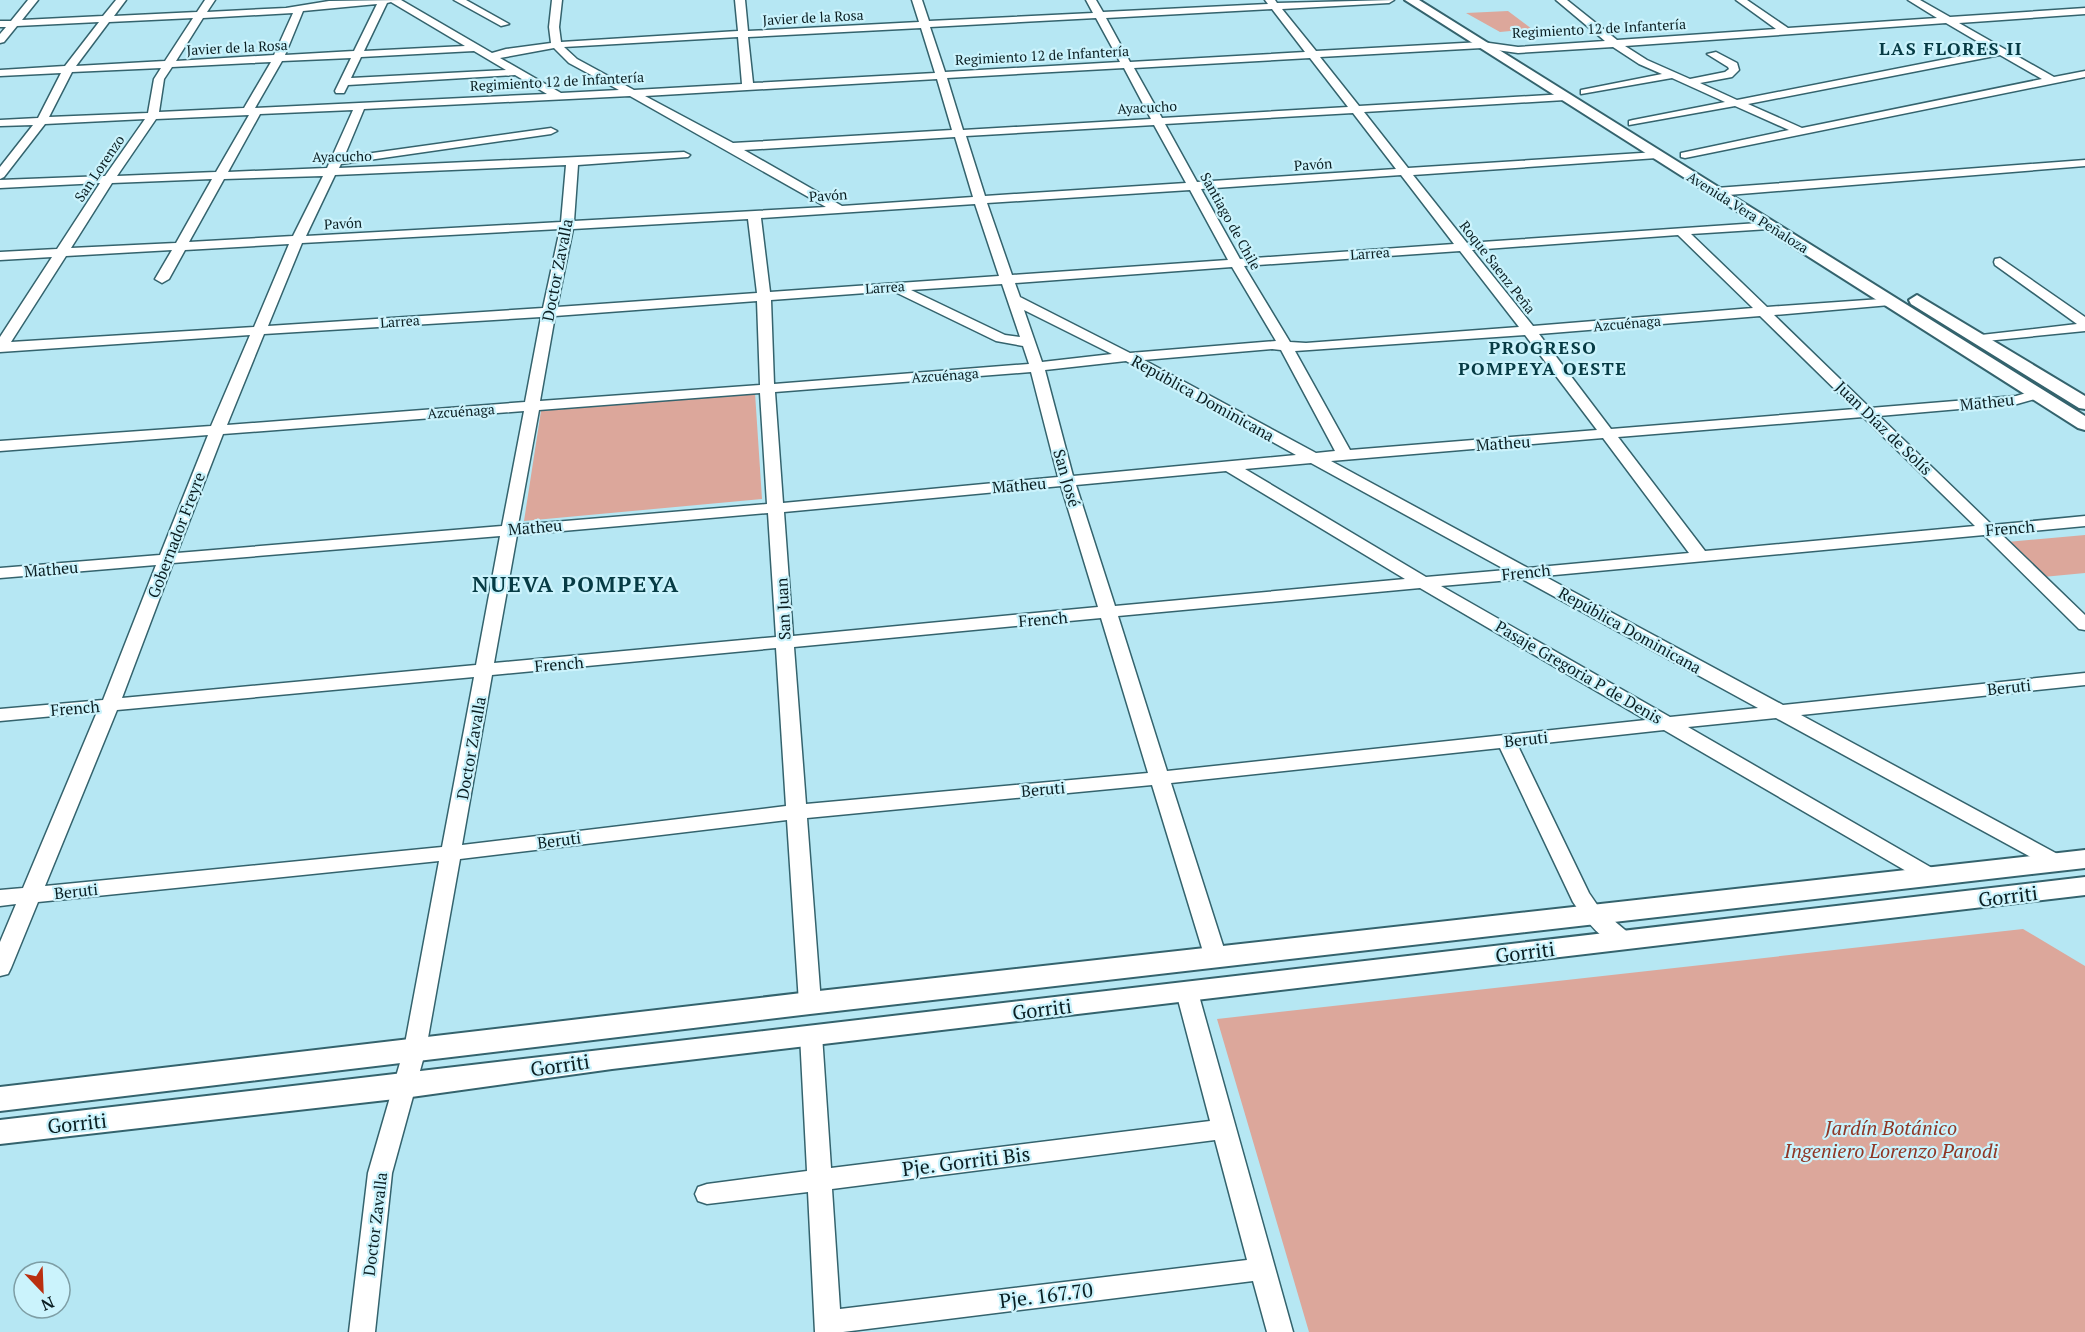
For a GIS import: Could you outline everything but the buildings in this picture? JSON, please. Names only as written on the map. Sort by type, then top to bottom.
[{"type":"main road","name":"Avenida Vera Peñaloza","points":[[1411,0],[1486,39],[1685,155],[1769,225],[2085,424]]},
{"type":"main road","points":[[1434,0],[1462,17]]},
{"type":"main road","name":"Avenida Vera Peñaloza","points":[[1486,39],[1518,50],[1537,62]]},
{"type":"main road","name":"Avenida Vera Peñaloza","points":[[1575,92],[1657,155],[1742,191],[2085,404]]},
{"type":"main road","name":"Gorriti","points":[[0,1099],[810,1003],[2085,859]]},
{"type":"main road","name":"Gorriti","points":[[0,1132],[2085,886]]},
{"type":"street","points":[[0,40],[33,0]]},
{"type":"street","points":[[0,175],[42,121],[68,69],[121,0]]},
{"type":"street","name":"San Lorenzo","points":[[0,347],[108,179],[153,116],[159,79],[210,0]]},
{"type":"street","points":[[0,24],[299,10],[329,4],[389,0],[558,96]]},
{"type":"street","points":[[332,107],[358,54],[389,0]]},
{"type":"street","points":[[557,0],[555,45],[573,61],[839,209]]},
{"type":"street","points":[[740,0],[748,86]]},
{"type":"street","name":"San José","points":[[917,0],[980,200],[1037,367],[1067,481],[1216,958]]},
{"type":"street","name":"Santiago de Chile","points":[[1091,0],[1236,263],[1286,346],[1346,455]]},
{"type":"street","name":"Javier de la Rosa","points":[[491,57],[506,52],[555,45],[1100,16],[1272,3],[1389,0]]},
{"type":"street","points":[[1561,0],[1614,43],[1642,62],[1800,131]]},
{"type":"street","points":[[1741,0],[1785,31]]},
{"type":"street","points":[[1913,0],[2051,80]]},
{"type":"street","points":[[467,2],[504,24]]},
{"type":"street","name":"Roque Saenz Peña","points":[[1272,3],[1530,332],[1699,555]]},
{"type":"street","points":[[162,279],[252,111],[299,10]]},
{"type":"street","name":"Regimiento 12 de Infantería","points":[[1518,50],[2085,11]]},
{"type":"street","name":"Regimiento 12 de Infantería","points":[[0,123],[634,93],[1313,55],[1486,39]]},
{"type":"street","name":"Javier de la Rosa","points":[[0,73],[475,48]]},
{"type":"street","points":[[1633,123],[2000,52]]},
{"type":"street","points":[[1691,82],[1728,75],[1734,70],[1733,65],[1712,54]]},
{"type":"street","points":[[344,82],[519,72]]},
{"type":"street","points":[[1685,155],[2085,74]]},
{"type":"street","name":"Ayacucho","points":[[731,147],[1356,110],[1575,92],[1673,75]]},
{"type":"street","name":"Gobernador Freyre","points":[[0,968],[110,704],[217,430],[297,241],[360,106]]},
{"type":"street","points":[[333,166],[551,131]]},
{"type":"street","name":"Ayacucho","points":[[0,184],[333,166],[400,170],[684,155]]},
{"type":"street","name":"Pavón","points":[[0,256],[754,215],[1657,155]]},
{"type":"street","name":"Doctor Zavalla","points":[[362,1332],[380,1173],[415,1049],[486,671],[549,312],[567,225],[572,162]]},
{"type":"street","points":[[1742,191],[2085,163]]},
{"type":"street","name":"San Juan","points":[[754,215],[764,296],[764,341],[810,1003]]},
{"type":"street","name":"Larrea","points":[[0,347],[549,312],[1769,225]]},
{"type":"street","name":"Juan Díaz de Solís","points":[[1682,232],[2085,625]]},
{"type":"street","points":[[2000,262],[2085,325]]},
{"type":"street","points":[[892,286],[1001,338],[1028,343]]},
{"type":"street","name":"República Dominicana","points":[[1013,299],[1128,357],[2056,862]]},
{"type":"street","name":"Azcuénaga","points":[[0,446],[1037,367],[1272,345],[1317,347],[1530,332],[1890,301]]},
{"type":"street","points":[[1980,339],[2085,325]]},
{"type":"street","name":"Matheu","points":[[0,573],[777,508],[1227,465],[2017,400],[2037,394]]},
{"type":"street","name":"Pasaje Gregoria P de Denis","points":[[1227,465],[1422,582],[1932,877]]},
{"type":"street","name":"French","points":[[0,715],[1110,613],[1699,555],[2085,521]]},
{"type":"street","name":"Beruti","points":[[0,898],[452,853],[797,812],[1160,778],[2085,679]]},
{"type":"street","points":[[1506,741],[1580,897],[1593,914],[1623,941]]},
{"type":"street","points":[[1187,992],[1280,1332]]},
{"type":"street","points":[[811,1035],[828,1327]]},
{"type":"street","name":"Pje. Gorriti Bis","points":[[707,1194],[1225,1129]]},
{"type":"street","name":"Pje. 167.70","points":[[828,1327],[1263,1269]]},
{"type":"green space","points":[[1508,11],[1532,29],[1500,32],[1466,13]]},
{"type":"green space","points":[[755,393],[762,499],[524,521],[541,411]]},
{"type":"green space","points":[[2085,535],[2085,573],[2043,577],[2007,542]]},
{"type":"green space","name":"Jardín Botánico Ingeniero Lorenzo Parodi","points":[[2023,929],[2085,966],[2085,1332],[1309,1332],[1217,1019]]},
{"type":"district","name":"LAS FLORES II","points":[[1951,48]]},
{"type":"district","name":"PROGRESO POMPEYA OESTE","points":[[1543,357]]},
{"type":"district","name":"NUEVA POMPEYA","points":[[576,583]]}]
